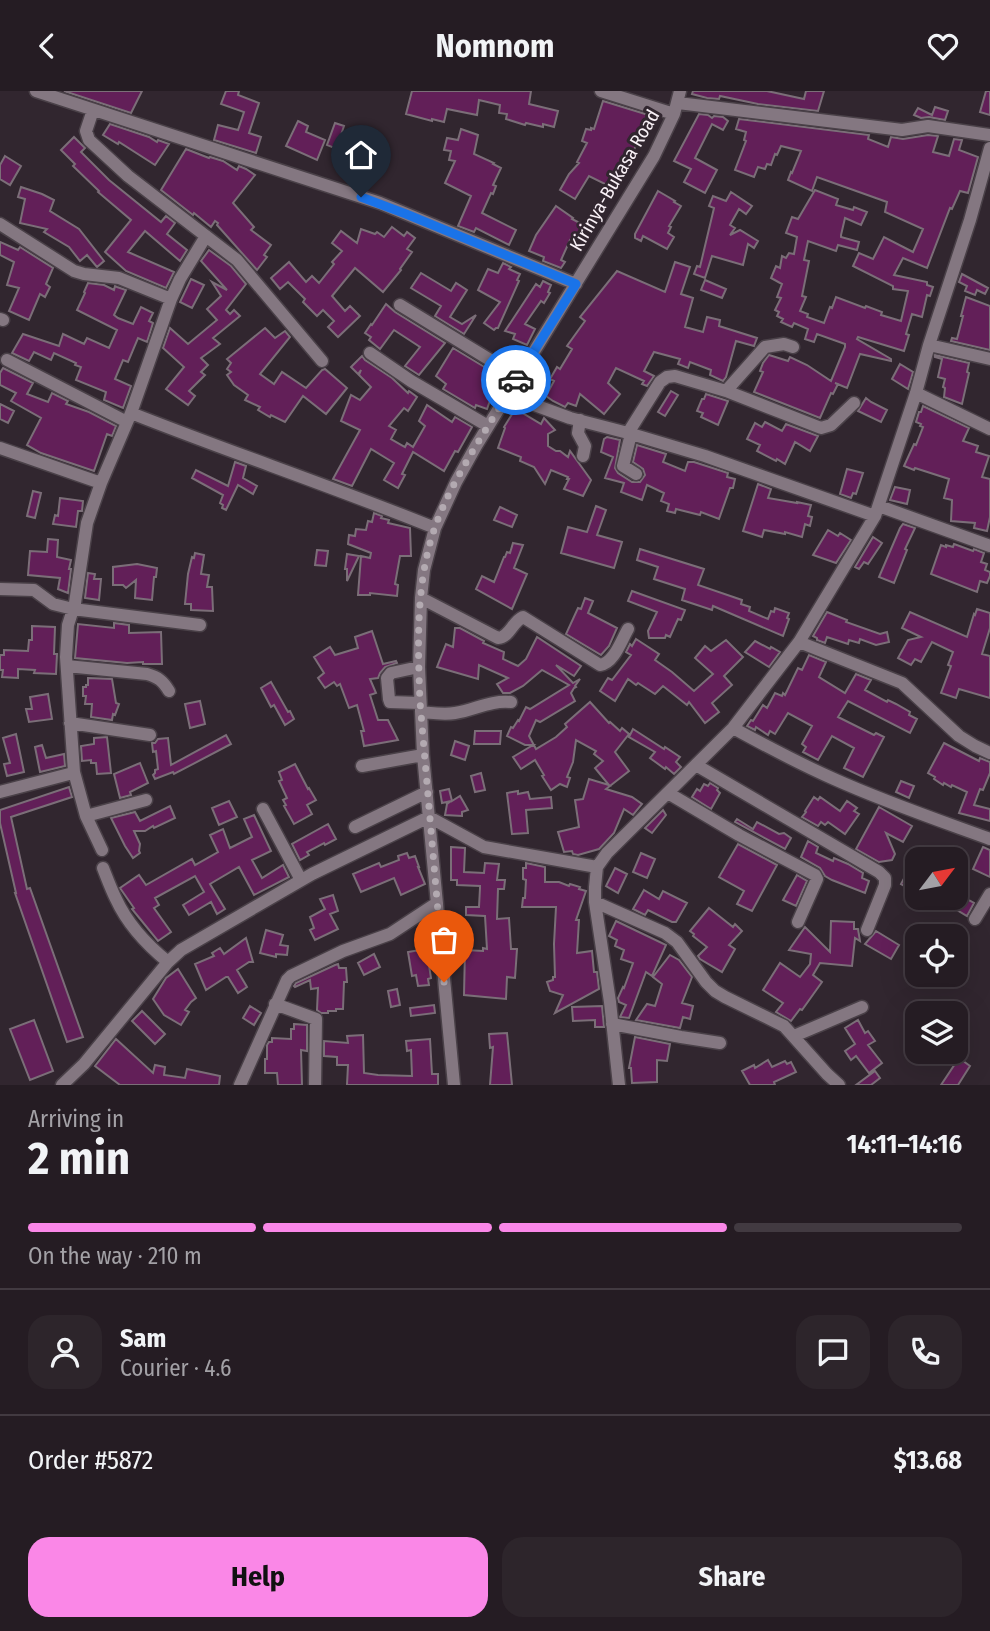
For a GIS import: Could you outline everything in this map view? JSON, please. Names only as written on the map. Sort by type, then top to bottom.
[{"type":"street","points":[[36,91],[380,204],[576,284]]},
{"type":"street","points":[[601,91],[677,103],[902,130],[928,126],[990,135]]},
{"type":"street","name":"Kirinya-Bukasa Road","points":[[454,1085],[420,707],[421,598],[426,558],[435,528],[466,463],[654,156],[677,103]]},
{"type":"street","points":[[93,110],[86,131],[89,140],[128,176],[237,260],[322,361]]},
{"type":"street","points":[[619,1085],[595,902],[597,866],[607,852],[733,728],[799,642],[877,511],[970,220],[990,148]]},
{"type":"street","points":[[0,224],[74,271],[119,278],[171,299]]},
{"type":"street","points":[[102,850],[86,816],[74,772],[67,666],[68,625],[82,565],[87,523],[101,483],[129,418],[171,299],[206,236]]},
{"type":"street","points":[[400,305],[518,377]]},
{"type":"street","points":[[726,391],[765,347],[784,344],[793,347]]},
{"type":"street","points":[[929,345],[990,359]]},
{"type":"street","points":[[370,353],[411,381],[488,426]]},
{"type":"street","points":[[7,360],[129,418],[384,507],[435,528]]},
{"type":"street","points":[[636,474],[623,466],[630,433],[660,382],[667,377],[675,376],[726,391],[821,428],[831,425],[854,403]]},
{"type":"street","points":[[916,393],[990,429]]},
{"type":"street","points":[[507,395],[990,546]]},
{"type":"street","points":[[580,420],[578,433],[585,446],[583,456]]},
{"type":"street","points":[[0,448],[101,483]]},
{"type":"street","points":[[0,589],[34,590],[53,604],[73,609],[200,625]]},
{"type":"street","points":[[421,598],[498,638],[507,634],[518,619],[523,617],[600,665],[610,661],[628,629]]},
{"type":"street","points":[[799,642],[902,683],[959,736],[990,753]]},
{"type":"street","points":[[67,666],[157,676],[169,691]]},
{"type":"street","points":[[419,667],[391,674],[387,678],[390,702],[446,715],[498,701],[511,702]]},
{"type":"street","points":[[71,723],[150,735]]},
{"type":"street","points":[[733,728],[836,780],[990,839]]},
{"type":"street","points":[[362,766],[423,755]]},
{"type":"street","points":[[696,765],[879,871],[885,878],[885,885],[867,930]]},
{"type":"street","points":[[0,792],[74,772]]},
{"type":"street","points":[[355,827],[427,792]]},
{"type":"street","points":[[668,793],[815,875],[817,879],[798,922]]},
{"type":"street","points":[[86,816],[146,800]]},
{"type":"street","points":[[262,809],[301,880]]},
{"type":"street","points":[[62,1085],[181,950],[301,880],[429,817],[484,847],[597,866]]},
{"type":"street","points":[[103,868],[116,901],[152,949],[168,962]]},
{"type":"street","points":[[975,919],[990,894]]},
{"type":"street","points":[[595,902],[665,933],[677,942],[715,991],[780,1023],[839,1085]]},
{"type":"street","points":[[240,1085],[275,1004],[287,980],[295,972],[390,934],[437,903]]},
{"type":"street","points":[[275,1004],[316,1019],[315,1085]]},
{"type":"street","points":[[794,1036],[862,1007]]},
{"type":"street","points":[[612,1024],[720,1043]]},
{"type":"building","points":[[64,91],[142,91],[131,113]]},
{"type":"building","points":[[226,91],[239,91],[238,95],[259,103],[249,133],[261,137],[256,153],[214,140],[218,125],[238,130],[244,112],[221,104]]},
{"type":"building","points":[[412,91],[531,91],[529,104],[558,111],[554,127],[543,124],[543,127],[525,125],[506,119],[507,114],[499,113],[500,105],[479,100],[477,115],[447,109],[444,122],[432,121],[406,114]]},
{"type":"building","points":[[693,91],[767,91],[804,99],[806,91],[824,91],[818,111],[758,104],[720,96],[719,99],[707,98],[692,94]]},
{"type":"building","points":[[986,91],[990,91],[990,115],[980,112]]},
{"type":"building","points":[[603,101],[655,117],[645,140],[639,136],[615,189],[589,176],[575,199],[560,190],[579,163],[577,162],[587,143],[582,141],[586,129],[594,129]]},
{"type":"building","points":[[935,107],[948,111],[945,120],[914,115],[918,108],[932,115]]},
{"type":"building","points":[[699,114],[712,118],[723,117],[728,121],[723,130],[712,124],[695,158],[717,170],[705,193],[684,182],[691,169],[674,161]]},
{"type":"building","points":[[739,119],[869,135],[868,139],[888,147],[891,137],[903,139],[938,136],[933,152],[949,156],[954,139],[962,140],[959,150],[978,157],[968,193],[960,191],[952,209],[950,208],[927,268],[903,258],[894,275],[927,282],[927,285],[933,287],[930,296],[927,295],[922,317],[912,314],[904,351],[858,337],[857,339],[891,361],[860,354],[847,388],[838,384],[820,418],[754,392],[763,372],[760,371],[763,363],[769,355],[788,361],[790,357],[831,381],[845,347],[845,344],[817,334],[814,342],[805,339],[808,329],[794,323],[792,327],[781,322],[783,319],[777,316],[779,312],[775,310],[781,298],[777,297],[782,284],[771,278],[776,266],[780,268],[782,256],[786,258],[789,253],[794,254],[797,237],[786,233],[792,217],[798,219],[815,190],[838,199],[836,205],[867,212],[861,225],[845,218],[841,237],[859,242],[857,250],[838,245],[836,251],[808,241],[804,260],[809,261],[802,296],[806,297],[800,311],[808,314],[807,317],[824,323],[836,297],[901,321],[908,291],[893,289],[893,286],[853,266],[859,253],[873,259],[884,237],[913,252],[923,229],[885,212],[887,202],[817,177],[812,191],[788,180],[801,151],[781,146],[771,165],[767,164],[765,169],[758,167],[754,177],[735,170],[746,141],[746,132],[736,129]]},
{"type":"building","points":[[298,121],[308,126],[306,132],[325,140],[317,160],[286,146]]},
{"type":"building","points":[[335,123],[344,126],[341,135],[373,145],[367,166],[340,158],[342,151],[327,145]]},
{"type":"building","points":[[110,124],[169,144],[155,165],[103,135]]},
{"type":"building","points":[[461,129],[478,135],[474,154],[501,168],[493,185],[496,186],[493,194],[491,193],[482,213],[516,230],[509,245],[476,228],[474,232],[458,226],[471,196],[445,183],[455,161],[449,160],[451,151],[444,150],[447,138],[458,140]]},
{"type":"building","points":[[74,137],[85,148],[81,152],[109,180],[161,222],[166,216],[175,223],[167,234],[187,250],[180,261],[145,231],[128,252],[174,272],[166,288],[126,271],[105,252],[131,220],[98,192],[61,150]]},
{"type":"building","points":[[186,149],[223,161],[237,170],[239,166],[255,175],[233,203],[254,227],[251,230],[271,245],[264,255],[267,257],[257,270],[218,223],[215,221],[211,227],[161,190]]},
{"type":"building","points":[[5,156],[21,166],[10,185],[0,179],[0,165]]},
{"type":"building","points":[[21,187],[54,200],[50,211],[79,229],[104,261],[97,267],[87,255],[80,261],[69,247],[44,232],[47,229],[20,223],[25,199],[18,197]]},
{"type":"building","points":[[658,191],[681,206],[669,226],[671,227],[668,233],[674,237],[667,249],[643,236],[641,241],[635,238]]},
{"type":"building","points":[[731,192],[752,206],[746,214],[739,209],[730,225],[735,228],[730,235],[740,230],[758,241],[754,248],[748,244],[743,265],[712,256],[705,278],[694,274],[697,266],[700,267],[714,208],[709,206],[713,196],[726,201]]},
{"type":"building","points":[[556,206],[572,219],[593,230],[588,239],[576,233],[570,240],[561,260],[565,262],[561,268],[543,261],[544,257],[529,251],[536,235]]},
{"type":"building","points":[[392,227],[404,236],[407,232],[415,238],[407,249],[412,252],[383,292],[355,268],[332,296],[345,311],[350,306],[360,316],[338,337],[328,327],[334,321],[323,310],[317,316],[288,282],[280,289],[271,278],[289,262],[306,282],[312,276],[319,283],[342,251],[332,243],[341,231],[357,243],[361,229],[375,234],[377,232],[384,237]]},
{"type":"building","points":[[0,242],[18,250],[20,247],[53,268],[46,284],[50,287],[45,297],[40,294],[29,320],[9,311],[19,288],[7,285],[14,262],[0,255]]},
{"type":"building","points":[[209,250],[231,266],[246,284],[226,310],[230,314],[234,310],[240,316],[213,338],[220,344],[201,358],[208,365],[201,372],[205,375],[189,391],[195,396],[188,405],[166,389],[184,367],[163,348],[170,328],[188,344],[217,320],[207,309],[221,296],[212,282],[227,290],[201,261]]},
{"type":"building","points":[[675,262],[690,267],[681,294],[693,298],[685,327],[703,332],[707,317],[720,320],[719,326],[757,338],[754,346],[736,341],[723,381],[710,375],[711,370],[690,362],[688,368],[678,364],[680,359],[654,352],[644,371],[654,376],[647,386],[642,384],[644,381],[616,368],[608,383],[620,394],[604,414],[580,394],[576,406],[568,403],[565,407],[546,396],[554,381],[550,379],[557,367],[560,369],[572,349],[567,346],[585,321],[580,317],[617,271],[665,292]]},
{"type":"building","points":[[503,263],[520,274],[498,328],[494,330],[484,323],[500,302],[478,290],[488,269],[498,273]]},
{"type":"building","points":[[421,273],[451,291],[456,283],[467,290],[450,317],[462,324],[476,315],[464,334],[435,316],[441,306],[411,288]]},
{"type":"building","points":[[962,274],[988,288],[985,294],[977,290],[975,295],[965,291],[967,286],[959,282]]},
{"type":"building","points":[[191,279],[204,285],[192,308],[180,302]]},
{"type":"building","points":[[705,280],[726,289],[722,298],[701,290]]},
{"type":"building","points":[[543,281],[551,285],[548,292],[550,293],[525,324],[535,329],[527,345],[513,339],[515,334],[505,331],[536,284],[540,287]]},
{"type":"building","points":[[88,283],[104,285],[114,290],[115,286],[126,290],[114,315],[118,318],[133,324],[141,307],[153,313],[149,321],[153,323],[147,342],[138,338],[128,362],[123,360],[115,379],[131,386],[123,408],[104,400],[106,392],[76,380],[81,367],[75,365],[76,363],[54,353],[51,360],[34,352],[29,361],[12,353],[23,334],[59,346],[63,334],[84,344],[87,338],[109,348],[117,330],[77,310]]},
{"type":"building","points":[[966,297],[990,306],[990,350],[951,341],[952,338],[957,339]]},
{"type":"building","points":[[386,304],[445,343],[419,375],[405,366],[420,347],[394,330],[380,349],[365,333]]},
{"type":"building","points":[[265,328],[275,338],[285,331],[290,337],[260,374],[274,384],[282,372],[306,388],[325,369],[347,388],[326,414],[303,396],[285,422],[258,410],[260,407],[245,400],[248,395],[234,385],[227,375],[231,372],[227,369],[231,363],[227,359]]},
{"type":"building","points":[[453,348],[491,371],[488,376],[500,383],[487,409],[476,405],[475,408],[443,389],[446,384],[436,376]]},
{"type":"building","points":[[935,355],[969,363],[962,404],[944,397],[945,379],[938,377],[942,359]]},
{"type":"building","points":[[362,356],[408,393],[409,391],[417,397],[408,411],[404,408],[389,426],[396,430],[391,439],[405,447],[407,443],[413,447],[425,426],[419,421],[427,405],[452,422],[455,417],[472,427],[444,471],[413,452],[398,488],[384,480],[394,463],[371,449],[352,486],[333,479],[360,430],[341,421],[351,395],[360,400],[371,387],[359,375],[361,370],[358,374],[351,367]]},
{"type":"building","points":[[900,364],[913,372],[908,389],[892,379]]},
{"type":"building","points":[[3,368],[33,383],[27,394],[48,402],[52,393],[68,401],[66,404],[116,426],[112,436],[107,434],[94,471],[41,453],[27,445],[41,418],[11,401],[16,393],[0,385]]},
{"type":"building","points":[[671,391],[678,395],[665,416],[658,412]]},
{"type":"building","points":[[706,394],[728,401],[718,425],[701,417],[703,413],[697,411]]},
{"type":"building","points":[[866,398],[887,410],[881,422],[858,411]]},
{"type":"building","points":[[0,404],[14,411],[8,423],[0,419]]},
{"type":"building","points":[[923,406],[969,428],[963,441],[978,446],[976,452],[989,456],[982,477],[990,479],[990,517],[987,531],[974,528],[975,523],[951,521],[952,500],[944,498],[949,479],[904,466],[923,427],[916,422]]},
{"type":"building","points":[[514,411],[519,411],[541,424],[544,418],[555,430],[548,434],[548,446],[568,457],[570,451],[591,480],[583,496],[564,489],[568,477],[551,470],[545,484],[534,467],[520,461],[521,457],[498,448],[504,427]]},
{"type":"building","points":[[765,422],[782,431],[786,424],[818,436],[810,451],[795,442],[785,464],[757,451],[760,445],[747,439],[755,423],[762,427]]},
{"type":"building","points":[[607,437],[620,440],[615,468],[632,482],[640,482],[645,475],[643,469],[633,462],[637,445],[666,454],[663,462],[685,471],[688,462],[694,462],[728,473],[727,477],[735,479],[719,519],[701,512],[700,515],[676,509],[675,513],[667,511],[669,504],[661,501],[664,493],[647,485],[642,500],[621,492],[624,483],[605,478],[613,457],[601,452]]},
{"type":"building","points":[[235,462],[246,466],[243,478],[257,486],[253,494],[238,485],[226,510],[220,503],[223,495],[192,478],[196,470],[228,486]]},
{"type":"building","points":[[847,469],[863,473],[856,494],[853,493],[851,498],[840,494]]},
{"type":"building","points":[[758,484],[771,489],[768,498],[811,505],[808,516],[812,517],[810,526],[805,524],[802,537],[764,530],[762,537],[743,531]]},
{"type":"building","points":[[895,487],[910,490],[907,504],[890,500]]},
{"type":"building","points":[[33,491],[41,493],[35,518],[27,516]]},
{"type":"building","points":[[60,498],[83,501],[82,511],[78,511],[76,527],[53,524],[55,515],[58,516]]},
{"type":"building","points":[[596,506],[606,510],[597,535],[622,542],[614,568],[561,553],[568,527],[587,532]]},
{"type":"building","points":[[500,507],[517,515],[512,527],[494,520]]},
{"type":"building","points":[[374,513],[389,520],[388,523],[410,528],[411,556],[400,556],[395,584],[398,585],[397,596],[370,593],[358,595],[361,556],[370,558],[371,553],[348,544],[349,535],[355,536],[356,529],[366,530]]},
{"type":"building","points":[[903,524],[915,528],[894,583],[879,577]]},
{"type":"building","points":[[828,530],[851,540],[836,563],[813,555]]},
{"type":"building","points":[[873,537],[882,543],[868,564],[864,562],[859,569],[855,567]]},
{"type":"building","points":[[48,539],[58,540],[57,557],[71,560],[68,593],[58,589],[60,578],[28,575],[30,551],[47,552]]},
{"type":"building","points":[[513,543],[523,545],[514,568],[527,574],[512,609],[476,589],[482,576],[494,582]]},
{"type":"building","points":[[954,544],[984,553],[981,562],[987,564],[985,570],[990,572],[990,576],[987,583],[980,581],[977,592],[931,574],[941,545],[953,547]]},
{"type":"building","points":[[640,549],[704,569],[698,585],[742,600],[741,604],[750,607],[749,611],[768,619],[775,608],[789,613],[783,636],[713,606],[712,610],[682,600],[685,589],[654,579],[658,567],[637,560]]},
{"type":"building","points":[[317,550],[328,551],[326,566],[315,565]]},
{"type":"building","points":[[195,553],[204,555],[201,574],[209,575],[207,587],[212,587],[213,611],[191,610],[191,604],[185,604],[188,574]]},
{"type":"building","points":[[347,554],[359,556],[347,581],[345,569]]},
{"type":"building","points":[[137,564],[157,568],[152,600],[135,598],[136,580],[126,588],[123,585],[113,585],[113,567]]},
{"type":"building","points":[[88,573],[95,574],[94,579],[101,579],[99,600],[85,598]]},
{"type":"building","points":[[632,591],[685,610],[670,637],[666,635],[665,638],[649,638],[648,631],[657,612],[628,601]]},
{"type":"building","points":[[585,598],[593,601],[588,613],[617,628],[609,646],[601,655],[566,634]]},
{"type":"building","points":[[977,609],[990,613],[990,628],[982,654],[990,656],[990,698],[959,689],[956,698],[941,693],[953,652],[932,642],[921,662],[915,659],[911,665],[898,658],[908,640],[921,637],[902,628],[910,612],[967,637]]},
{"type":"building","points":[[827,612],[880,634],[887,632],[889,642],[876,645],[860,639],[859,643],[849,640],[848,644],[827,637],[825,643],[817,640],[813,636]]},
{"type":"building","points":[[114,623],[129,625],[129,633],[161,632],[162,664],[75,658],[78,624],[114,628]]},
{"type":"building","points":[[32,626],[55,627],[56,674],[18,669],[18,678],[2,677],[0,655],[4,655],[4,650],[28,651],[29,640],[32,640]]},
{"type":"building","points":[[455,628],[460,628],[484,641],[483,643],[504,652],[503,659],[518,666],[526,659],[537,637],[581,666],[574,676],[556,665],[573,683],[580,679],[571,693],[575,701],[540,722],[536,720],[529,736],[536,749],[556,737],[567,727],[565,724],[590,702],[609,723],[629,734],[615,752],[629,771],[606,789],[632,797],[642,804],[633,815],[624,809],[614,833],[599,849],[578,855],[572,851],[564,852],[558,832],[579,827],[575,800],[583,799],[589,779],[609,785],[595,768],[603,761],[594,754],[596,751],[576,740],[567,787],[560,784],[551,790],[535,760],[521,769],[513,757],[533,745],[525,745],[507,736],[526,707],[530,709],[569,685],[542,670],[523,686],[510,693],[503,693],[497,684],[508,678],[479,665],[478,679],[437,667],[446,644],[453,647]]},
{"type":"building","points":[[372,631],[383,664],[397,663],[385,667],[378,678],[370,679],[376,693],[370,695],[378,720],[388,720],[398,740],[364,746],[361,731],[364,731],[357,705],[349,708],[340,684],[337,686],[334,682],[325,688],[318,678],[324,673],[314,657],[330,647],[335,655],[358,648],[355,637]]},
{"type":"building","points":[[636,639],[659,654],[655,660],[694,691],[713,674],[695,658],[705,646],[711,651],[726,640],[743,657],[724,676],[732,685],[712,703],[719,712],[705,723],[689,702],[687,705],[663,686],[655,694],[628,679],[615,701],[600,691],[608,678],[612,680],[631,655],[626,652]]},
{"type":"building","points":[[755,641],[780,652],[769,667],[745,652]]},
{"type":"building","points":[[809,655],[826,662],[819,677],[845,693],[856,674],[871,680],[865,690],[896,704],[917,719],[910,733],[848,701],[838,717],[874,735],[876,733],[884,737],[863,777],[844,768],[854,748],[832,736],[818,760],[803,752],[806,747],[802,744],[812,726],[788,713],[775,734],[770,731],[768,735],[756,727],[755,730],[747,726],[763,705],[767,708],[775,693],[785,695],[798,668],[802,670]]},
{"type":"building","points":[[88,678],[112,679],[116,703],[119,704],[112,720],[91,717],[92,704],[85,704],[86,696],[83,696],[83,687],[88,685]]},
{"type":"building","points":[[271,682],[294,719],[285,725],[261,688]]},
{"type":"building","points":[[48,694],[52,719],[29,722],[26,709],[32,709],[30,697]]},
{"type":"building","points":[[200,701],[205,724],[190,728],[185,704]]},
{"type":"building","points":[[633,729],[680,757],[676,762],[681,767],[674,774],[650,758],[655,752],[629,737]]},
{"type":"building","points":[[475,731],[501,731],[500,744],[474,744]]},
{"type":"building","points":[[16,734],[24,772],[7,776],[4,764],[10,763],[3,738]]},
{"type":"building","points":[[226,735],[231,744],[174,774],[173,772],[155,779],[153,775],[158,769],[152,743],[158,739],[168,738],[171,765]]},
{"type":"building","points":[[107,737],[111,773],[97,774],[96,763],[91,763],[91,760],[82,761],[81,746],[94,744],[94,738]]},
{"type":"building","points":[[455,741],[469,746],[465,760],[451,755]]},
{"type":"building","points":[[944,743],[979,761],[980,758],[990,762],[990,773],[974,805],[990,809],[990,821],[959,813],[967,792],[952,785],[943,785],[928,773]]},
{"type":"building","points":[[42,745],[46,758],[64,754],[65,766],[40,772],[35,747]]},
{"type":"building","points":[[140,763],[148,783],[130,792],[131,795],[120,798],[114,774]]},
{"type":"building","points":[[295,764],[316,800],[307,805],[312,814],[294,824],[284,806],[286,805],[283,800],[287,798],[279,781],[282,780],[279,772]]},
{"type":"building","points":[[481,773],[485,790],[475,792],[471,776]]},
{"type":"building","points":[[901,781],[914,786],[909,798],[896,792]]},
{"type":"building","points":[[710,783],[718,788],[720,793],[711,809],[692,797],[697,789],[700,791],[704,784],[708,786]]},
{"type":"building","points":[[69,787],[72,797],[11,817],[27,889],[30,888],[83,1037],[67,1042],[15,893],[0,823],[0,810]]},
{"type":"building","points":[[449,789],[452,801],[460,796],[468,810],[462,812],[462,816],[445,815],[447,804],[451,801],[442,803],[440,791]]},
{"type":"building","points":[[518,791],[518,794],[528,792],[530,799],[551,797],[552,808],[526,810],[528,833],[512,834],[507,793]]},
{"type":"building","points":[[814,797],[818,800],[820,797],[840,811],[847,801],[857,808],[854,811],[859,814],[845,834],[828,822],[825,825],[821,822],[818,826],[802,817]]},
{"type":"building","points":[[229,801],[237,817],[219,825],[212,808]]},
{"type":"building","points":[[170,806],[175,818],[145,831],[134,831],[140,844],[140,853],[133,858],[111,818],[135,812],[140,821]]},
{"type":"building","points":[[879,807],[912,826],[903,842],[886,833],[895,854],[892,860],[879,862],[856,849]]},
{"type":"building","points":[[663,810],[666,815],[652,833],[645,828]]},
{"type":"building","points":[[254,815],[271,851],[252,860],[262,878],[283,865],[289,877],[254,895],[239,867],[210,884],[225,909],[217,914],[211,902],[189,915],[183,905],[204,892],[195,876],[155,898],[159,905],[154,908],[171,932],[158,941],[132,909],[134,908],[120,888],[139,875],[146,885],[192,859],[195,865],[218,852],[210,835],[223,829],[230,848],[252,837],[244,819]]},
{"type":"building","points":[[737,819],[753,829],[757,822],[791,838],[785,849],[735,822]]},
{"type":"building","points":[[328,824],[336,839],[307,852],[309,855],[300,860],[292,844]]},
{"type":"building","points":[[808,841],[818,847],[816,853],[833,861],[834,858],[863,873],[862,878],[869,881],[865,893],[832,880],[825,876],[820,868],[801,857]]},
{"type":"building","points":[[738,844],[777,865],[752,911],[737,904],[744,891],[719,877]]},
{"type":"building","points":[[451,847],[465,848],[464,872],[484,873],[485,863],[499,864],[497,880],[505,880],[504,889],[498,889],[497,919],[509,918],[511,949],[517,949],[515,978],[507,977],[506,999],[464,995],[465,950],[487,949],[485,916],[466,915],[466,907],[479,907],[480,886],[457,885],[457,880],[451,880]]},
{"type":"building","points":[[983,847],[990,850],[990,877],[973,869]]},
{"type":"building","points":[[407,853],[409,858],[415,856],[425,884],[401,895],[394,878],[361,892],[353,874],[379,863],[381,867],[399,860],[398,856]]},
{"type":"building","points":[[641,853],[655,859],[647,878],[633,872]]},
{"type":"building","points":[[526,863],[545,867],[545,882],[570,884],[586,891],[576,920],[579,920],[577,953],[592,951],[599,989],[555,1013],[563,995],[550,991],[547,982],[555,977],[556,907],[522,907],[526,880],[523,879],[523,868],[526,868]]},
{"type":"building","points":[[615,868],[627,874],[618,893],[606,886]]},
{"type":"building","points":[[797,875],[807,881],[796,906],[783,900]]},
{"type":"building","points":[[644,890],[659,899],[663,891],[687,903],[676,922],[648,910],[645,915],[633,909]]},
{"type":"building","points":[[333,895],[338,911],[330,914],[338,929],[315,940],[310,930],[314,928],[310,917],[325,909],[320,899]]},
{"type":"building","points":[[968,900],[974,903],[967,916],[957,910],[968,910]]},
{"type":"building","points":[[709,908],[742,931],[729,945],[735,949],[722,972],[700,959],[698,956],[707,947],[690,931]]},
{"type":"building","points":[[616,921],[666,945],[652,976],[646,972],[629,1018],[620,1017],[626,1005],[619,1002],[618,998],[633,963],[621,959],[624,950],[615,946],[617,940],[609,936]]},
{"type":"building","points":[[831,921],[854,922],[854,929],[858,929],[860,941],[855,938],[852,966],[820,963],[813,975],[822,982],[791,1021],[776,1012],[783,1003],[763,990],[780,963],[800,977],[810,964],[811,954],[789,950],[805,927],[830,952]]},
{"type":"building","points":[[266,930],[283,935],[280,945],[288,946],[287,955],[276,954],[276,957],[260,953]]},
{"type":"building","points":[[876,931],[899,945],[891,959],[865,944]]},
{"type":"building","points":[[246,938],[253,962],[237,970],[247,987],[238,993],[226,977],[206,990],[195,964],[214,956],[212,953],[220,948],[224,954]]},
{"type":"building","points":[[429,946],[431,978],[428,979],[429,985],[418,986],[416,975],[412,976],[408,952]]},
{"type":"building","points":[[374,954],[380,967],[364,975],[358,963]]},
{"type":"building","points":[[670,955],[679,960],[692,977],[682,1003],[693,1006],[690,1019],[683,1017],[680,1028],[636,1020],[647,1004],[655,1006],[662,984],[653,977]]},
{"type":"building","points":[[338,964],[339,968],[346,968],[343,1009],[321,1013],[317,1010],[318,988],[311,989],[310,980],[294,986]]},
{"type":"building","points":[[178,969],[196,998],[185,1010],[189,1012],[181,1025],[164,1015],[153,999],[166,978]]},
{"type":"building","points":[[397,989],[400,1005],[391,1007],[388,991]]},
{"type":"building","points":[[434,1005],[435,1013],[411,1016],[410,1008]]},
{"type":"building","points":[[250,1006],[261,1013],[254,1025],[243,1018]]},
{"type":"building","points":[[602,1006],[604,1027],[595,1027],[595,1020],[573,1021],[572,1007]]},
{"type":"building","points":[[142,1011],[165,1034],[155,1044],[132,1021]]},
{"type":"building","points":[[34,1020],[53,1071],[30,1080],[10,1029]]},
{"type":"building","points":[[858,1020],[865,1033],[868,1031],[875,1041],[868,1045],[882,1063],[869,1073],[856,1056],[851,1060],[845,1051],[855,1044],[845,1028]]},
{"type":"building","points":[[294,1024],[307,1025],[307,1051],[301,1050],[302,1085],[278,1085],[277,1073],[265,1073],[267,1045],[272,1042],[272,1038],[291,1039]]},
{"type":"building","points":[[507,1033],[512,1085],[490,1085],[493,1047],[490,1048],[489,1034]]},
{"type":"building","points":[[363,1035],[364,1073],[378,1075],[412,1076],[411,1050],[407,1051],[406,1041],[430,1039],[432,1074],[438,1074],[438,1085],[347,1085],[348,1065],[337,1065],[337,1057],[324,1056],[324,1041],[348,1043],[347,1036]]},
{"type":"building","points":[[635,1037],[670,1044],[667,1061],[657,1060],[657,1082],[632,1083],[629,1068]]},
{"type":"building","points":[[116,1039],[153,1073],[155,1065],[165,1067],[164,1075],[185,1078],[187,1069],[220,1076],[219,1085],[120,1085],[95,1066]]},
{"type":"building","points":[[768,1060],[772,1067],[785,1061],[787,1064],[791,1062],[796,1072],[774,1082],[775,1085],[750,1085],[742,1071],[754,1065],[755,1068]]},
{"type":"building","points":[[955,1064],[970,1066],[958,1085],[941,1085]]},
{"type":"building","points":[[875,1071],[880,1078],[871,1085],[856,1085]]},
{"type":"way so far","points":[[444,982],[420,702],[422,584],[429,547],[443,510],[466,463],[516,380]]},
{"type":"route","points":[[361,197],[576,284],[516,380]]}]
